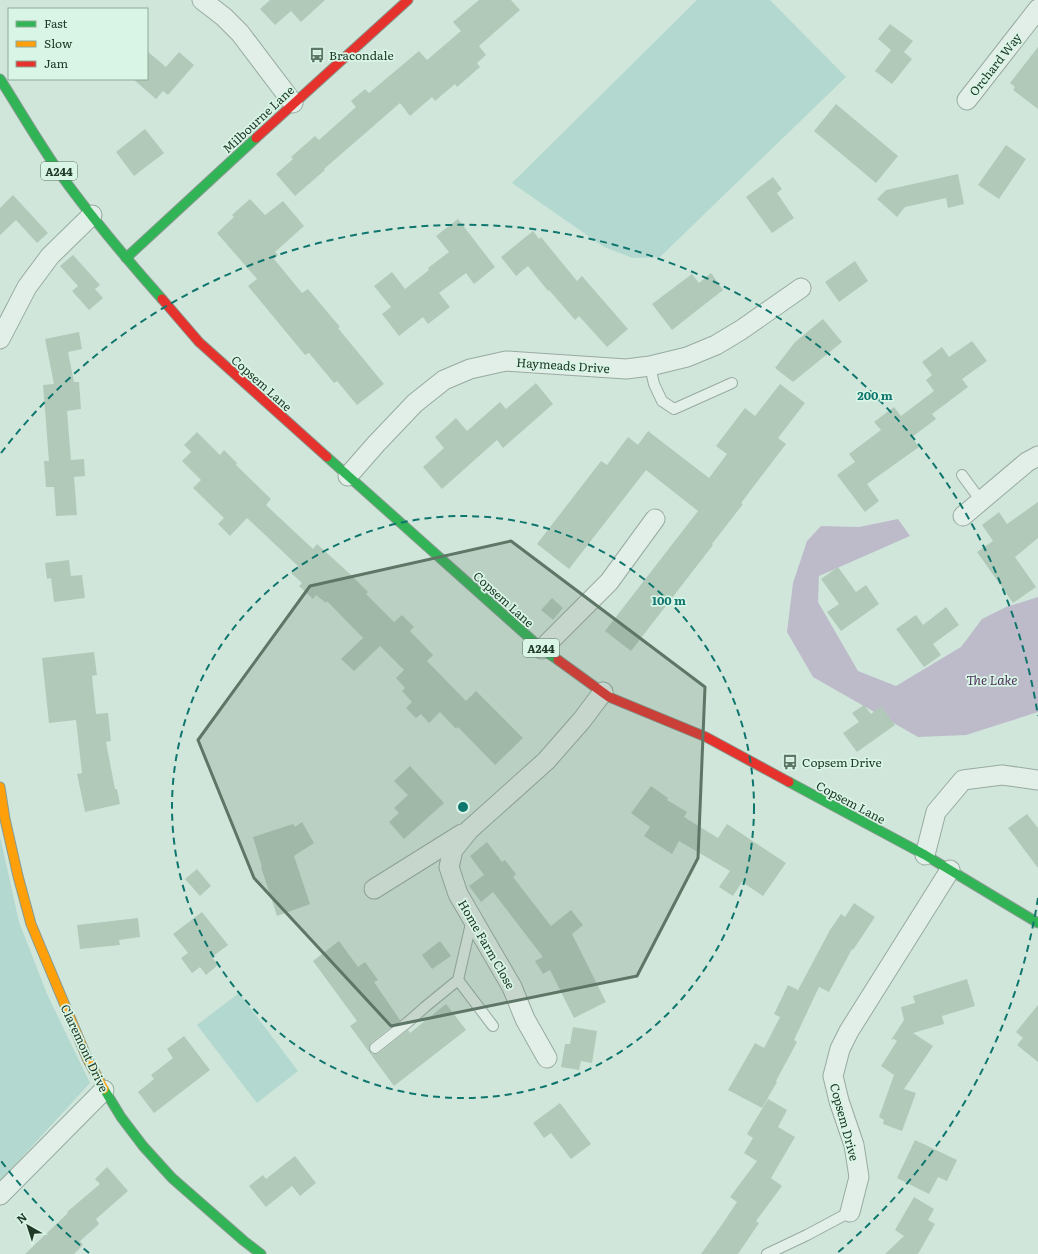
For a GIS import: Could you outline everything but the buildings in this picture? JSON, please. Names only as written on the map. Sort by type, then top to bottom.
[{"type":"main road","name":"Milbourne Lane","points":[[126,258],[293,103],[408,0]]},
{"type":"main road","name":"A244","points":[[0,79],[69,186],[126,258]]},
{"type":"main road","name":"Copsem Lane","points":[[126,258],[200,342],[542,649],[609,697],[706,737],[925,855],[1038,923]]},
{"type":"main road","name":"Claremont Drive","points":[[0,787],[5,819],[15,862],[32,924],[79,1039],[104,1090],[121,1117],[143,1146],[172,1178],[244,1241],[262,1254]]},
{"type":"street","points":[[202,0],[224,17],[240,33],[293,103]]},
{"type":"street","name":"Orchard Way","points":[[967,100],[1038,9]]},
{"type":"street","points":[[0,339],[27,287],[50,256],[92,215]]},
{"type":"street","name":"Haymeads Drive","points":[[348,476],[415,403],[444,380],[470,369],[506,361],[626,369],[650,366],[687,357],[716,345],[741,330],[801,288]]},
{"type":"street","points":[[963,516],[1027,462],[1038,456]]},
{"type":"street","points":[[542,649],[609,582],[654,519]]},
{"type":"street","name":"Home Farm Close","points":[[547,1058],[525,1019],[512,987],[458,894],[449,867],[453,850],[469,830],[546,761],[582,720],[603,692]]},
{"type":"street","points":[[925,855],[936,812],[963,780],[1002,775],[1038,780]]},
{"type":"street","name":"Home Farm Close","points":[[374,889],[469,830]]},
{"type":"street","name":"Copsem Drive","points":[[850,1212],[859,1177],[854,1145],[833,1076],[840,1049],[950,870]]},
{"type":"street","points":[[0,1195],[104,1090]]},
{"type":"lane","points":[[650,366],[654,384],[662,401],[674,409],[732,383]]},
{"type":"lane","points":[[962,475],[981,501]]},
{"type":"lane","points":[[375,1048],[458,980],[472,917]]},
{"type":"lane","points":[[458,980],[493,1026]]},
{"type":"lane","points":[[767,1254],[850,1212]]},
{"type":"lane","points":[[244,1241],[249,1254]]},
{"type":"highlighted area","points":[[511,541],[705,687],[698,858],[637,976],[391,1026],[254,878],[198,740],[310,586]]},
{"type":"shaded area","points":[[697,0],[770,0],[846,77],[660,257],[633,258],[604,247],[512,183]]},
{"type":"shaded area","points":[[0,836],[19,922],[47,994],[90,1083],[0,1181]]},
{"type":"shaded area","points":[[239,993],[298,1071],[257,1103],[197,1025]]},
{"type":"water","name":"The Lake","points":[[898,519],[910,536],[819,576],[818,602],[858,671],[896,686],[961,647],[982,619],[1006,607],[1038,597],[1038,712],[966,735],[918,737],[813,677],[787,632],[793,583],[807,541],[821,526],[859,527]]},
{"type":"traffic: fast","points":[[0,79],[42,147],[69,186],[114,244],[162,299]]},
{"type":"traffic: fast","points":[[126,258],[256,138]]},
{"type":"traffic: fast","points":[[327,457],[542,649],[558,660]]},
{"type":"traffic: fast","points":[[789,782],[925,855],[1038,923]]},
{"type":"traffic: fast","points":[[104,1089],[121,1117],[143,1146],[172,1178],[261,1254]]},
{"type":"traffic: slow","points":[[0,787],[5,819],[31,924],[87,1058],[104,1089]]},
{"type":"traffic: jam","points":[[256,138],[408,0]]},
{"type":"traffic: jam","points":[[162,299],[199,342],[327,457]]},
{"type":"traffic: jam","points":[[558,660],[609,697],[706,737],[789,782]]},
{"type":"place","name":"Bracondale","points":[[317,55]]},
{"type":"place","name":"Copsem Drive","points":[[790,762]]}]
